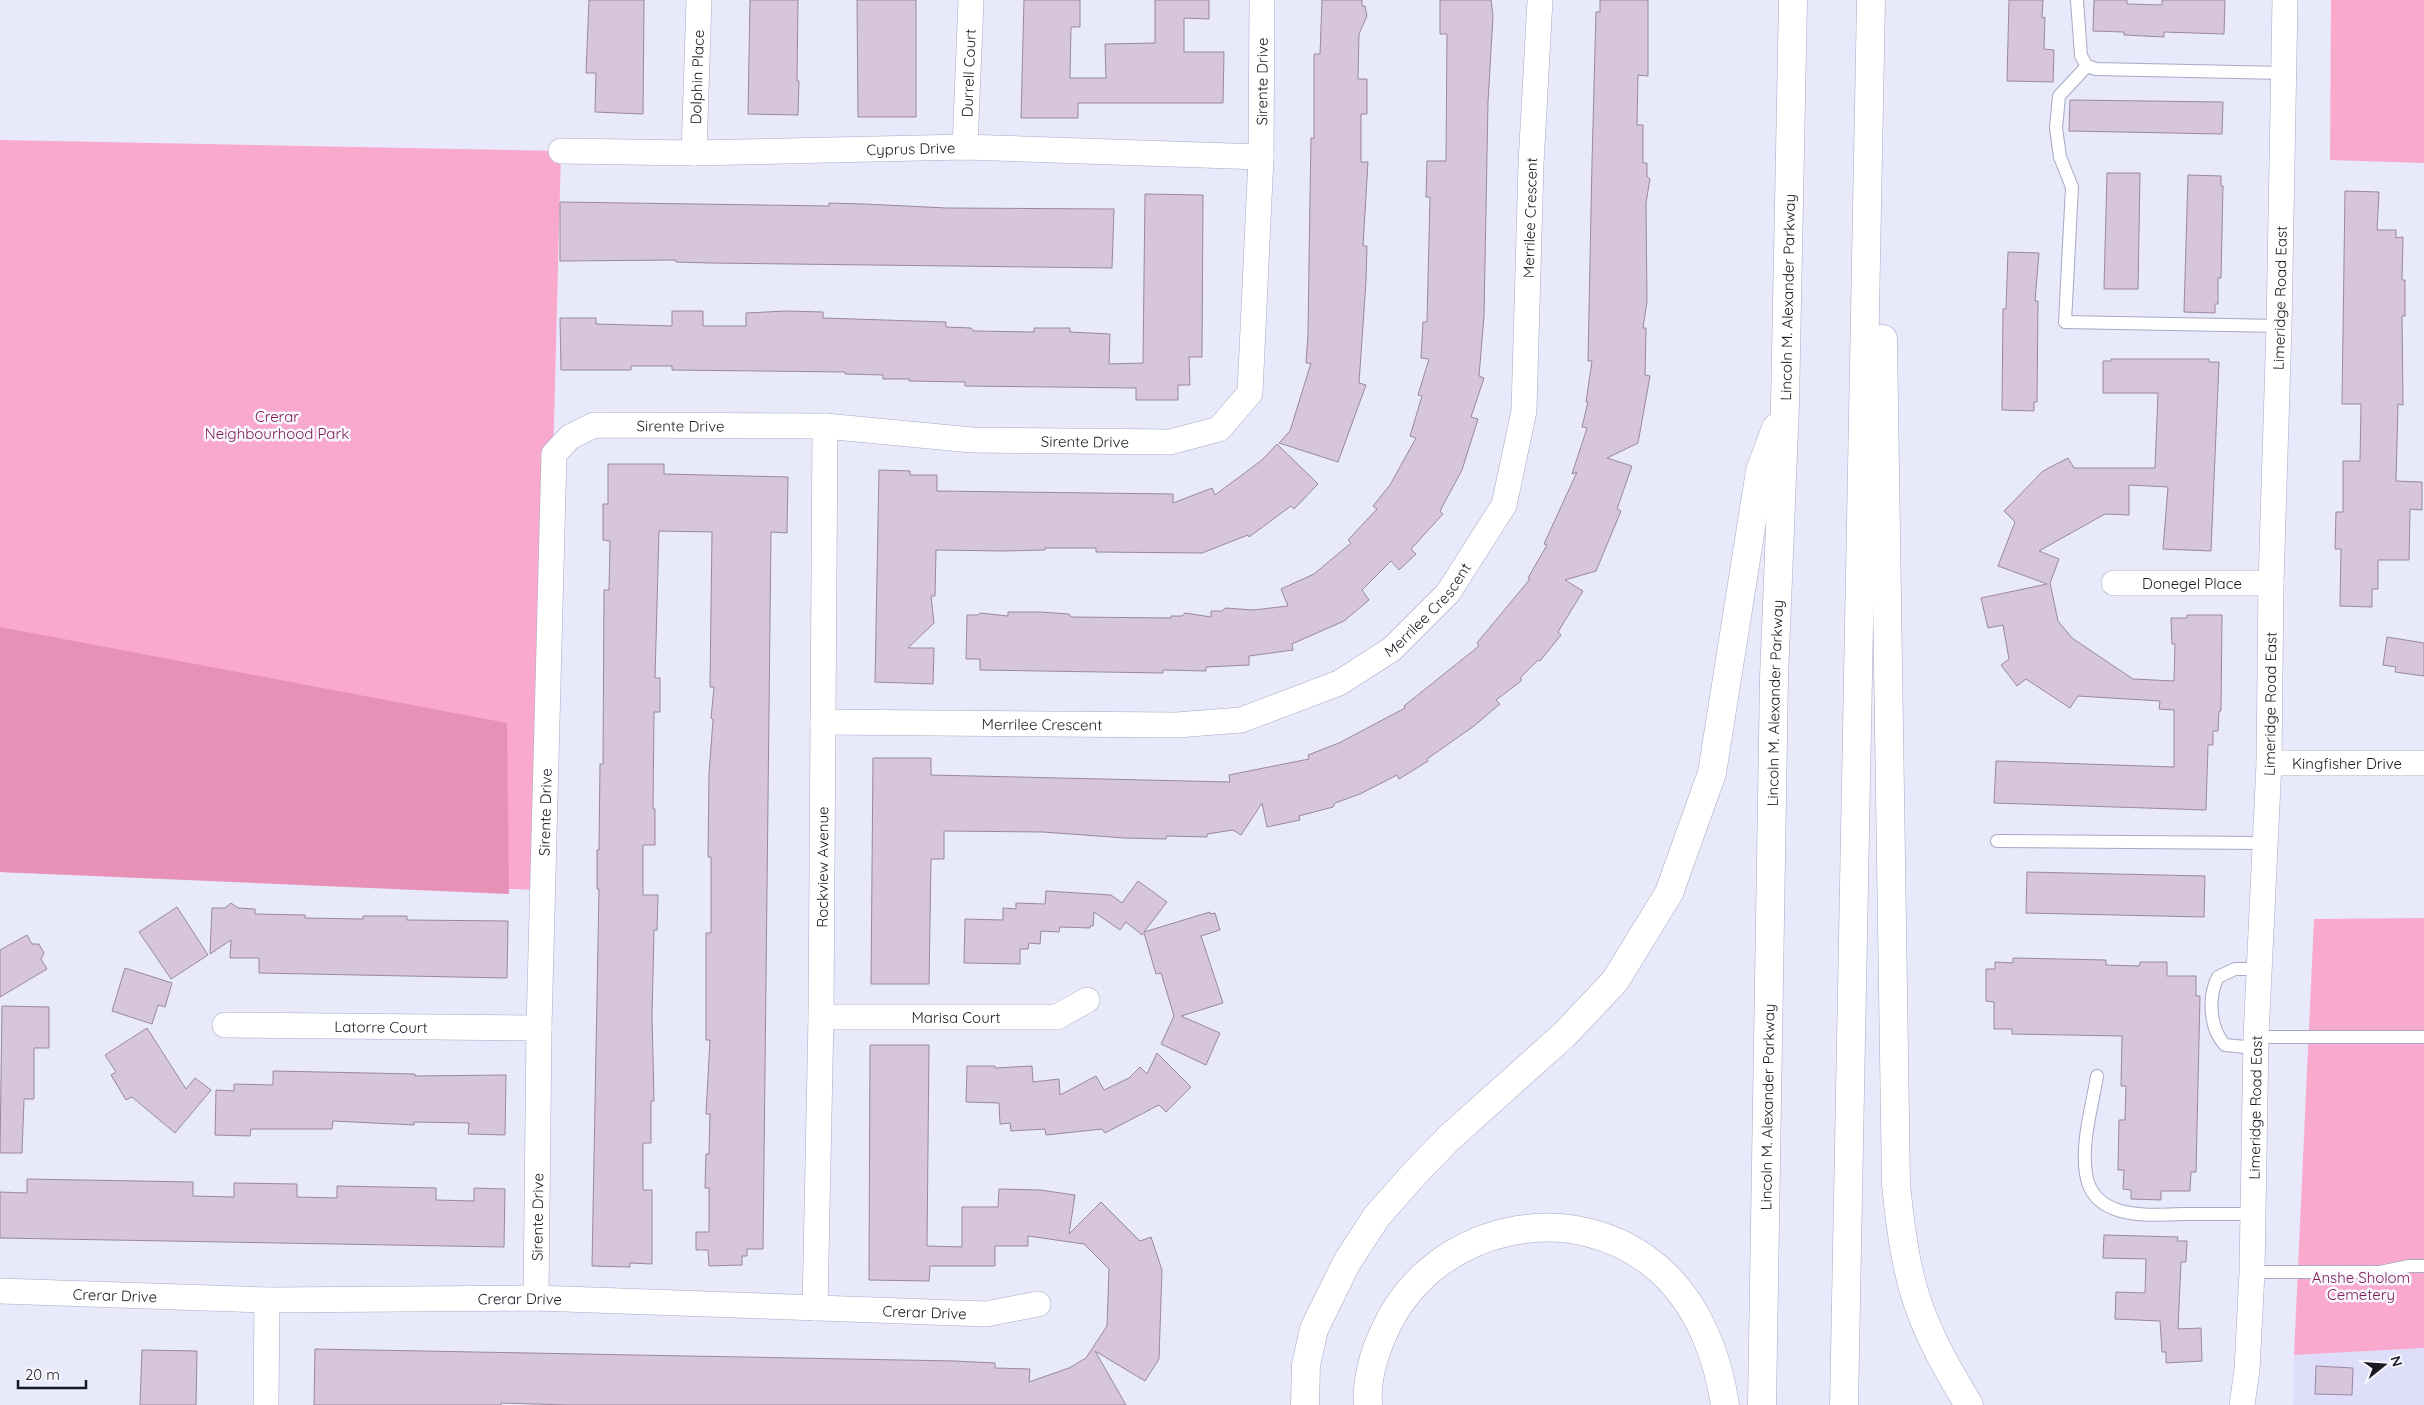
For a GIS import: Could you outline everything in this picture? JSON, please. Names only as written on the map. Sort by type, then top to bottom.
[{"type":"highway","name":"Lincoln M. Alexander Parkway","points":[[1762,1405],[1774,678],[1785,404],[1793,0]]},
{"type":"highway","points":[[1844,1405],[1871,0]]},
{"type":"highway","points":[[1868,227],[1883,302],[1896,1184],[1909,1273],[1924,1317],[1944,1365],[1969,1405]]},
{"type":"highway","points":[[1305,1405],[1306,1365],[1314,1329],[1347,1262],[1377,1216],[1416,1172],[1564,1035],[1615,981],[1669,894],[1712,773],[1760,471],[1785,404]]},
{"type":"highway","points":[[1368,1405],[1372,1366],[1389,1320],[1409,1290],[1428,1271],[1452,1253],[1481,1239],[1515,1230],[1545,1227],[1576,1230],[1607,1238],[1633,1251],[1660,1271],[1684,1297],[1703,1328],[1715,1360],[1725,1405]]},
{"type":"highway","points":[[1324,1405],[1327,1354],[1347,1262]]},
{"type":"street","name":"Dolphin Place","points":[[694,153],[699,0]]},
{"type":"street","name":"Durrell Court","points":[[965,147],[972,0]]},
{"type":"street","name":"Sirente Drive","points":[[536,1298],[539,1028],[554,454],[570,437],[594,425],[825,426],[972,440],[1170,442],[1220,429],[1250,393],[1261,156],[1262,0]]},
{"type":"street","name":"Merrilee Crescent","points":[[823,722],[1176,725],[1241,720],[1339,682],[1392,649],[1448,593],[1504,505],[1524,411],[1531,164],[1540,0]]},
{"type":"street","name":"Limeridge Road East","points":[[2242,1405],[2247,1370],[2252,1272],[2256,1042],[2269,763],[2270,583],[2280,326],[2285,0]]},
{"type":"street","name":"Cyprus Drive","points":[[561,151],[694,153],[965,147],[1261,156]]},
{"type":"street","name":"Rockview Avenue","points":[[815,1308],[821,1017],[825,426]]},
{"type":"street","name":"Donegel Place","points":[[2114,583],[2270,583]]},
{"type":"street","name":"Kingfisher Drive","points":[[2269,763],[2424,763]]},
{"type":"street","name":"Marisa Court","points":[[821,1017],[1057,1016],[1086,1000]]},
{"type":"street","name":"Latorre Court","points":[[225,1025],[539,1028]]},
{"type":"street","name":"Crerar Drive","points":[[0,1291],[266,1300],[536,1298],[986,1314],[1038,1304]]},
{"type":"street","points":[[266,1300],[266,1405]]},
{"type":"lane","points":[[2077,0],[2081,56],[2087,66],[2096,69],[2283,73]]},
{"type":"lane","points":[[2087,66],[2059,96],[2056,128],[2060,157],[2072,187],[2065,322],[2280,326]]},
{"type":"lane","points":[[1997,841],[2264,843]]},
{"type":"lane","points":[[2259,969],[2235,969],[2218,977],[2212,993],[2213,1023],[2218,1038],[2225,1045],[2256,1042],[2424,1037]]},
{"type":"lane","points":[[2097,1076],[2087,1135],[2086,1175],[2093,1192],[2101,1202],[2114,1209],[2134,1215],[2253,1214]]},
{"type":"lane","points":[[2252,1272],[2380,1272],[2409,1266],[2424,1266]]},
{"type":"shaded area","points":[[0,627],[507,723],[509,894],[0,872]]},
{"type":"shaded area","points":[[2424,1348],[2424,1405],[2293,1405],[2294,1355]]},
{"type":"green space","points":[[2331,0],[2424,0],[2424,163],[2330,160]]},
{"type":"green space","name":"Crerar Neighbourhood Park","points":[[0,140],[561,151],[542,890],[0,872]]},
{"type":"green space","name":"Anshe Sholom Cemetery","points":[[2424,918],[2424,1348],[2294,1355],[2314,919]]},
{"type":"building","points":[[589,0],[644,0],[643,114],[595,112],[596,73],[586,73]]},
{"type":"building","points":[[750,0],[798,0],[798,115],[748,114]]},
{"type":"building","points":[[857,0],[916,0],[916,117],[858,117]]},
{"type":"building","points":[[1024,0],[1080,0],[1080,27],[1071,27],[1070,78],[1106,78],[1105,44],[1155,43],[1155,0],[1209,0],[1209,19],[1184,18],[1184,52],[1224,52],[1223,103],[1078,103],[1078,118],[1021,118]]},
{"type":"building","points":[[1322,0],[1362,0],[1362,6],[1365,6],[1367,16],[1359,34],[1358,79],[1367,79],[1367,114],[1361,114],[1361,162],[1368,162],[1363,246],[1367,246],[1366,281],[1359,383],[1366,385],[1338,462],[1279,443],[1290,431],[1311,363],[1306,363],[1311,138],[1314,138],[1314,54],[1320,54]]},
{"type":"building","points":[[1440,0],[1491,0],[1493,16],[1488,102],[1484,316],[1479,376],[1484,378],[1471,417],[1478,419],[1462,470],[1440,511],[1443,514],[1411,549],[1416,554],[1399,570],[1391,561],[1362,590],[1369,600],[1344,621],[1292,644],[1293,650],[1249,656],[1249,665],[1206,667],[1206,671],[1163,670],[1163,673],[980,670],[980,659],[966,659],[967,615],[978,615],[980,613],[1008,616],[1008,612],[1040,612],[1069,614],[1071,617],[1171,618],[1171,616],[1182,616],[1185,613],[1211,617],[1211,611],[1222,611],[1225,608],[1254,610],[1288,606],[1281,589],[1314,574],[1351,543],[1348,540],[1377,509],[1373,506],[1390,485],[1416,438],[1410,436],[1422,396],[1418,395],[1429,359],[1421,358],[1423,322],[1427,322],[1430,197],[1426,197],[1427,161],[1446,161],[1447,34],[1440,34]]},
{"type":"building","points":[[1600,0],[1648,0],[1648,76],[1638,75],[1637,125],[1643,125],[1643,163],[1647,163],[1647,176],[1650,179],[1646,203],[1647,301],[1643,328],[1646,328],[1645,375],[1650,376],[1638,443],[1607,458],[1632,466],[1617,509],[1621,511],[1596,571],[1565,580],[1583,591],[1558,632],[1561,635],[1540,661],[1538,660],[1521,677],[1521,681],[1496,700],[1500,704],[1474,726],[1427,759],[1428,761],[1399,779],[1397,775],[1360,794],[1335,803],[1333,807],[1299,816],[1300,820],[1267,827],[1262,803],[1241,835],[1233,830],[1207,834],[1207,837],[1167,836],[1166,839],[1043,832],[944,831],[944,859],[931,859],[929,984],[871,984],[873,758],[931,758],[931,775],[1230,782],[1229,775],[1309,759],[1308,755],[1339,743],[1405,708],[1404,706],[1479,646],[1477,643],[1530,579],[1528,578],[1547,545],[1544,544],[1577,472],[1572,474],[1587,428],[1582,427],[1588,402],[1586,402],[1592,361],[1588,361],[1592,162],[1596,12],[1600,12]]},
{"type":"building","points":[[2009,0],[2043,0],[2042,18],[2045,17],[2044,49],[2054,50],[2053,82],[2007,81]]},
{"type":"building","points":[[2094,0],[2127,0],[2127,4],[2162,5],[2162,0],[2225,0],[2224,34],[2164,32],[2164,37],[2124,35],[2124,32],[2093,31]]},
{"type":"building","points":[[2070,100],[2223,102],[2222,134],[2069,131]]},
{"type":"building","points":[[2107,173],[2140,173],[2138,289],[2104,289]]},
{"type":"building","points":[[2188,175],[2221,176],[2221,186],[2223,186],[2221,278],[2218,278],[2218,304],[2215,304],[2215,313],[2184,312]]},
{"type":"building","points":[[2345,191],[2379,192],[2377,230],[2396,230],[2396,238],[2403,237],[2402,280],[2405,280],[2405,316],[2402,316],[2403,405],[2398,404],[2396,481],[2422,482],[2422,510],[2410,509],[2409,560],[2378,560],[2378,589],[2372,589],[2372,607],[2340,606],[2341,549],[2335,549],[2336,512],[2343,512],[2343,461],[2360,461],[2361,404],[2342,404]]},
{"type":"building","points":[[1145,194],[1203,195],[1202,357],[1189,357],[1190,385],[1178,385],[1178,400],[1136,400],[1136,388],[965,386],[965,382],[883,379],[883,375],[845,374],[845,372],[672,370],[672,366],[631,366],[631,370],[561,370],[560,318],[596,318],[596,324],[672,326],[672,311],[703,311],[703,326],[746,326],[746,313],[787,311],[823,312],[823,318],[946,322],[946,327],[971,328],[974,331],[1034,332],[1034,328],[1070,328],[1070,332],[1110,334],[1109,364],[1143,363]]},
{"type":"building","points":[[560,202],[829,206],[829,203],[947,208],[1114,209],[1112,268],[710,263],[676,262],[676,260],[560,261]]},
{"type":"building","points":[[2008,252],[2039,253],[2035,301],[2038,301],[2037,402],[2034,402],[2034,411],[2002,410],[2003,309],[2006,309]]},
{"type":"building","points":[[2111,359],[2209,359],[2209,362],[2219,362],[2211,551],[2163,549],[2168,487],[2129,485],[2129,515],[2105,514],[2039,551],[2059,559],[2050,583],[2058,621],[2072,638],[2133,679],[2174,681],[2175,644],[2172,644],[2171,618],[2187,618],[2187,615],[2222,615],[2221,711],[2219,711],[2218,731],[2213,731],[2213,745],[2208,745],[2206,810],[1994,803],[1996,761],[2174,767],[2174,710],[2159,709],[2160,701],[2078,696],[2070,708],[2026,679],[2017,686],[2001,665],[2009,659],[2003,625],[1988,628],[1981,598],[2047,584],[1998,566],[2015,522],[2004,511],[2043,471],[2068,458],[2074,468],[2155,468],[2158,393],[2103,393],[2103,361],[2111,361]]},
{"type":"building","points":[[1277,444],[1318,484],[1294,509],[1291,506],[1249,537],[1248,535],[1202,553],[1096,552],[1096,548],[1045,548],[1045,550],[1004,551],[936,550],[935,596],[931,596],[934,623],[908,648],[934,648],[933,684],[875,682],[879,470],[910,471],[910,475],[937,475],[937,491],[1173,494],[1173,503],[1212,488],[1215,495],[1262,460]]},
{"type":"building","points":[[608,464],[664,464],[664,474],[788,477],[787,533],[771,532],[763,1249],[747,1249],[747,1256],[742,1256],[742,1265],[709,1266],[708,1250],[696,1250],[696,1232],[709,1232],[709,1188],[705,1188],[706,1154],[709,1154],[710,1114],[706,1114],[710,1040],[706,1040],[706,933],[711,933],[711,857],[708,857],[709,774],[714,687],[710,687],[712,532],[659,531],[655,678],[660,678],[660,712],[654,712],[653,809],[655,809],[655,845],[643,845],[643,895],[658,895],[657,930],[654,930],[652,1016],[654,1101],[651,1101],[651,1143],[643,1143],[643,1190],[652,1190],[652,1264],[630,1263],[630,1267],[592,1266],[599,889],[597,889],[597,850],[599,850],[600,764],[603,764],[604,590],[609,590],[610,541],[603,540],[603,504],[608,504]]},
{"type":"building","points":[[2387,637],[2424,643],[2424,676],[2395,672],[2396,667],[2383,665]]},
{"type":"building","points":[[2027,872],[2205,876],[2204,917],[2026,913]]},
{"type":"building","points":[[1138,881],[1167,902],[1144,932],[1210,912],[1210,914],[1215,913],[1220,930],[1201,936],[1223,1003],[1181,1016],[1220,1033],[1206,1065],[1161,1044],[1174,1016],[1161,973],[1156,974],[1144,933],[1142,935],[1126,922],[1120,930],[1094,912],[1093,926],[1090,926],[1090,928],[1060,927],[1059,932],[1041,931],[1040,944],[1029,943],[1028,949],[1020,949],[1020,964],[964,963],[965,919],[1003,920],[1003,908],[1016,909],[1016,903],[1045,904],[1046,891],[1111,895],[1122,903]]},
{"type":"building","points":[[231,903],[238,908],[255,909],[255,914],[305,915],[305,918],[363,919],[363,916],[407,916],[407,920],[508,921],[507,978],[259,973],[259,958],[230,958],[231,940],[210,954],[212,908],[225,908]]},
{"type":"building","points":[[177,907],[208,955],[171,979],[139,932]]},
{"type":"building","points":[[27,935],[32,944],[39,944],[44,953],[41,959],[47,969],[0,997],[0,950]]},
{"type":"building","points":[[2013,958],[2106,960],[2106,965],[2139,966],[2140,962],[2167,962],[2167,976],[2196,976],[2196,996],[2200,996],[2196,1172],[2191,1172],[2190,1191],[2161,1191],[2161,1200],[2131,1199],[2131,1190],[2123,1189],[2124,1170],[2118,1170],[2119,1120],[2125,1120],[2126,1086],[2121,1086],[2122,1036],[2012,1034],[2012,1029],[1994,1029],[1994,1002],[1986,1001],[1986,969],[1995,969],[1995,962],[2013,963]]},
{"type":"building","points":[[125,968],[172,983],[165,1007],[158,1005],[152,1024],[112,1011]]},
{"type":"building","points":[[2,1006],[49,1007],[49,1048],[34,1048],[34,1099],[24,1099],[22,1153],[0,1153]]},
{"type":"building","points":[[147,1028],[186,1089],[195,1078],[211,1090],[175,1133],[132,1097],[126,1100],[111,1075],[116,1072],[105,1055]]},
{"type":"building","points":[[870,1045],[929,1045],[927,1246],[962,1247],[962,1207],[998,1207],[999,1189],[1040,1190],[1075,1195],[1069,1234],[1101,1202],[1140,1241],[1151,1237],[1162,1270],[1159,1359],[1145,1381],[1095,1351],[1126,1405],[568,1405],[501,1403],[501,1405],[314,1405],[315,1349],[955,1361],[995,1363],[995,1368],[1030,1369],[1029,1382],[1069,1368],[1086,1358],[1107,1326],[1109,1269],[1084,1244],[1028,1236],[1028,1246],[995,1246],[995,1266],[930,1266],[929,1281],[869,1280]]},
{"type":"building","points":[[1157,1053],[1191,1087],[1166,1112],[1159,1105],[1105,1133],[1102,1129],[1046,1135],[1045,1129],[1011,1131],[1010,1123],[1000,1124],[999,1103],[966,1102],[967,1066],[995,1066],[995,1068],[1032,1066],[1033,1082],[1059,1079],[1060,1095],[1096,1076],[1104,1090],[1129,1078],[1140,1067],[1147,1074]]},
{"type":"building","points":[[273,1071],[415,1074],[415,1076],[506,1075],[505,1135],[468,1134],[469,1123],[414,1122],[414,1125],[333,1121],[332,1129],[251,1129],[250,1136],[215,1135],[216,1090],[234,1091],[234,1084],[273,1085]]},
{"type":"building","points":[[27,1179],[193,1182],[193,1196],[234,1197],[234,1183],[297,1184],[297,1197],[337,1198],[337,1186],[436,1188],[436,1200],[474,1201],[474,1188],[505,1189],[504,1247],[0,1238],[0,1192],[27,1193]]},
{"type":"building","points":[[2104,1235],[2178,1237],[2177,1241],[2187,1241],[2186,1262],[2181,1262],[2178,1329],[2201,1328],[2202,1361],[2166,1363],[2166,1352],[2162,1352],[2160,1321],[2115,1319],[2116,1292],[2145,1293],[2146,1259],[2103,1258]]},
{"type":"building","points":[[142,1350],[197,1351],[196,1405],[140,1405]]},
{"type":"building","points":[[2316,1366],[2353,1368],[2352,1395],[2315,1394]]}]
